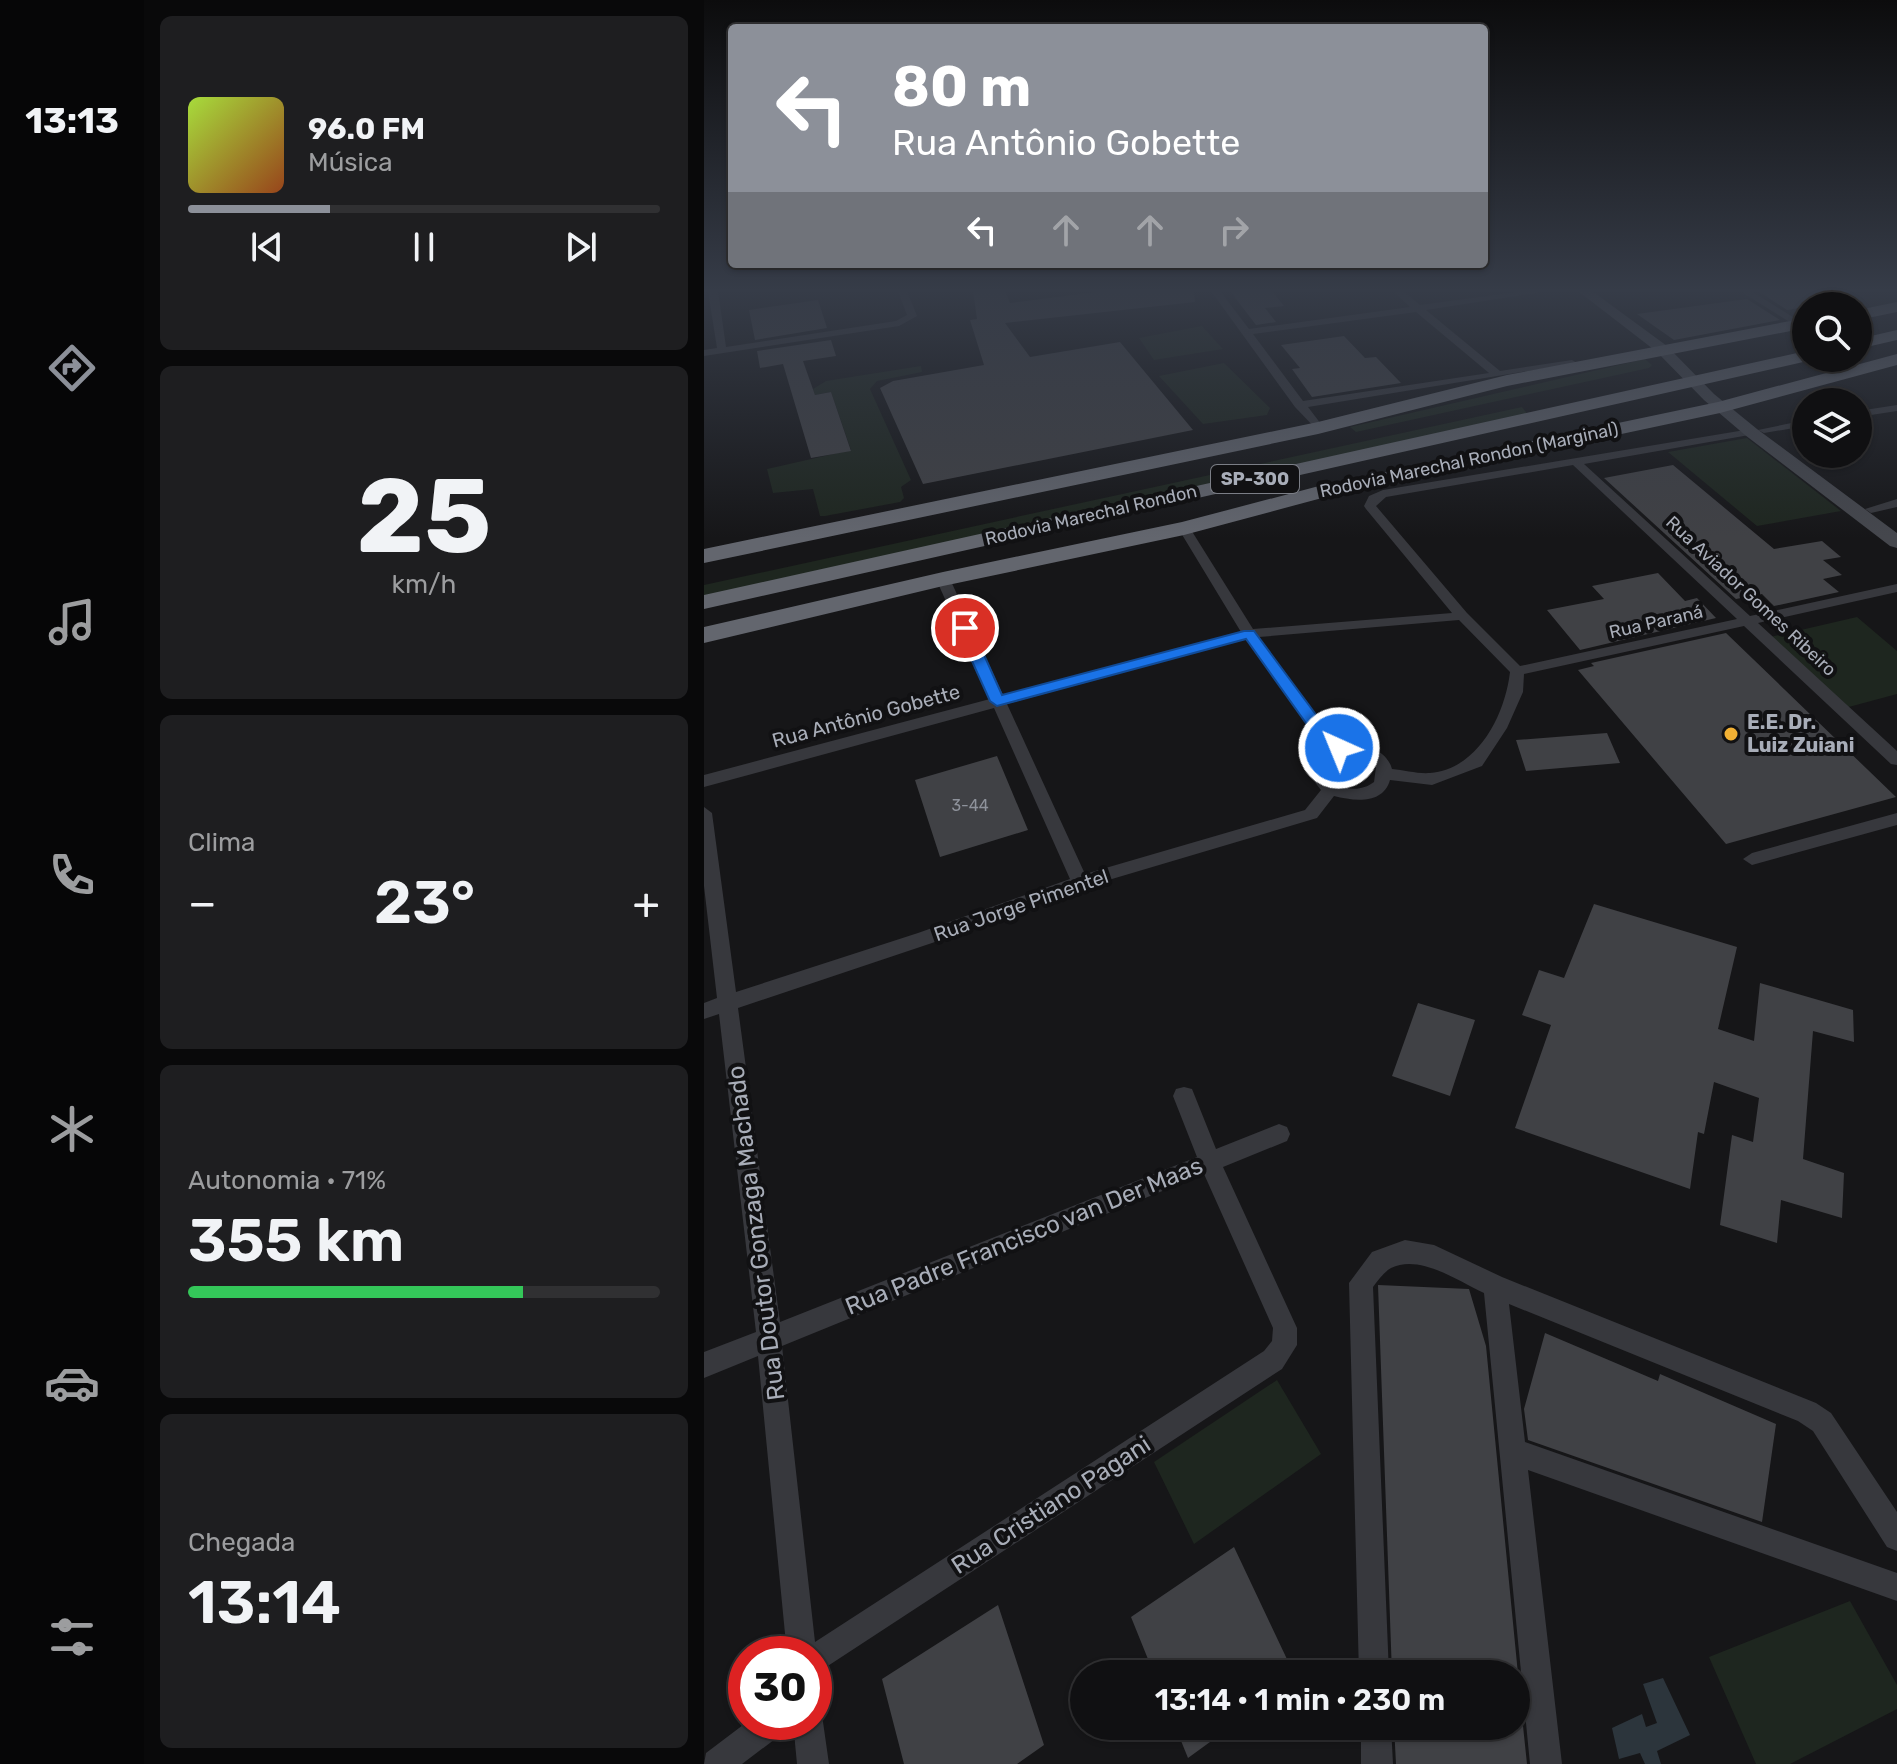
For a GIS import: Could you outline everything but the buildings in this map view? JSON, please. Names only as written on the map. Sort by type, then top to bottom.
[{"type":"highway","points":[[704,556],[1318,428],[1507,381],[1551,373]]},
{"type":"highway","name":"Rodovia Marechal Rondon","points":[[827,553],[1614,373]]},
{"type":"highway","name":"Rodovia Marechal Rondon","points":[[704,602],[1728,373]]},
{"type":"highway","name":"Rodovia Marechal Rondon (Marginal)","points":[[704,635],[943,579],[1184,528],[1721,400],[1877,373]]},
{"type":"highway","points":[[1262,507],[1324,499],[1370,506]]},
{"type":"main road","points":[[1694,373],[1757,431],[1897,542]]},
{"type":"main road","points":[[1757,431],[1897,528]]},
{"type":"street","points":[[1277,373],[1318,428]]},
{"type":"street","points":[[1299,405],[1511,373]]},
{"type":"street","points":[[1872,412],[1897,408]]},
{"type":"street","points":[[1385,774],[1432,779],[1476,762],[1499,728],[1515,692],[1517,671],[1462,616],[1370,506],[1373,499],[1383,494],[1792,425]]},
{"type":"street","name":"Rua Aviador Gomes Ribeiro","points":[[1577,463],[1897,760]]},
{"type":"street","points":[[1871,509],[1897,503]]},
{"type":"street","points":[[1184,528],[1249,634],[1334,750]]},
{"type":"street","points":[[943,579],[1080,882]]},
{"type":"street","name":"Rua Paraná","points":[[1517,671],[1897,588]]},
{"type":"street","name":"Rua Antônio Gobette","points":[[704,781],[1249,634],[1462,616]]},
{"type":"street","points":[[1349,747],[1370,752],[1384,766],[1385,774],[1376,788],[1353,795],[1330,790],[1319,781],[1315,770],[1321,757],[1349,747]]},
{"type":"street","name":"Rua Jorge Pimentel","points":[[704,1011],[925,938],[1080,882],[1311,814],[1330,790]]},
{"type":"street","name":"Rua Doutor Gonzaga Machado","points":[[704,813],[769,1337],[800,1636]]},
{"type":"street","points":[[1752,859],[1897,819]]},
{"type":"street","points":[[1184,1096],[1210,1162]]},
{"type":"street","name":"Rua Padre Francisco van Der Maas","points":[[769,1337],[1279,1134]]},
{"type":"street","name":"Rua Cristiano Pagani","points":[[832,1648],[1273,1360],[1284,1345],[1285,1328],[1210,1162]]},
{"type":"street","points":[[1374,1660],[1361,1283],[1380,1260],[1405,1252],[1434,1257],[1495,1286],[1807,1412],[1822,1422],[1897,1537]]},
{"type":"street","points":[[1495,1286],[1546,1764]]},
{"type":"street","points":[[704,1365],[769,1337]]},
{"type":"street","points":[[1513,1451],[1897,1587]]},
{"type":"street","points":[[717,1764],[748,1740]]},
{"type":"street","points":[[810,1740],[813,1764]]},
{"type":"street","points":[[1376,1740],[1377,1764]]},
{"type":"shaded area","points":[[875,373],[915,373],[877,381],[870,389],[911,480],[901,487],[904,498],[900,502],[820,516],[813,489],[773,493],[767,469],[851,450],[831,392],[815,395],[813,389],[826,381]]},
{"type":"shaded area","points":[[1235,373],[1270,408],[1267,415],[1203,424],[1159,376]]},
{"type":"shaded area","points":[[1583,373],[1625,373],[1356,432],[1350,427]]},
{"type":"shaded area","points":[[1522,407],[1529,416],[704,597],[704,585]]},
{"type":"shaded area","points":[[1747,438],[1841,511],[1757,526],[1668,452]]},
{"type":"shaded area","points":[[1857,617],[1897,651],[1897,694],[1845,708],[1770,637]]},
{"type":"shaded area","points":[[1277,1380],[1321,1454],[1194,1544],[1154,1462]]},
{"type":"shaded area","points":[[1850,1601],[1897,1685],[1897,1709],[1790,1764],[1756,1764],[1709,1657]]},
{"type":"shaded area","points":[[1663,1678],[1690,1735],[1657,1751],[1661,1764],[1645,1764],[1640,1753],[1619,1759],[1612,1728],[1642,1714],[1646,1727],[1657,1723],[1643,1684]]},
{"type":"place","name":"E.E. Dr. Luiz Zuiani","points":[[1731,734]]},
{"type":"route","points":[[965,628],[997,701],[1249,634],[1334,750],[1339,748]]}]
